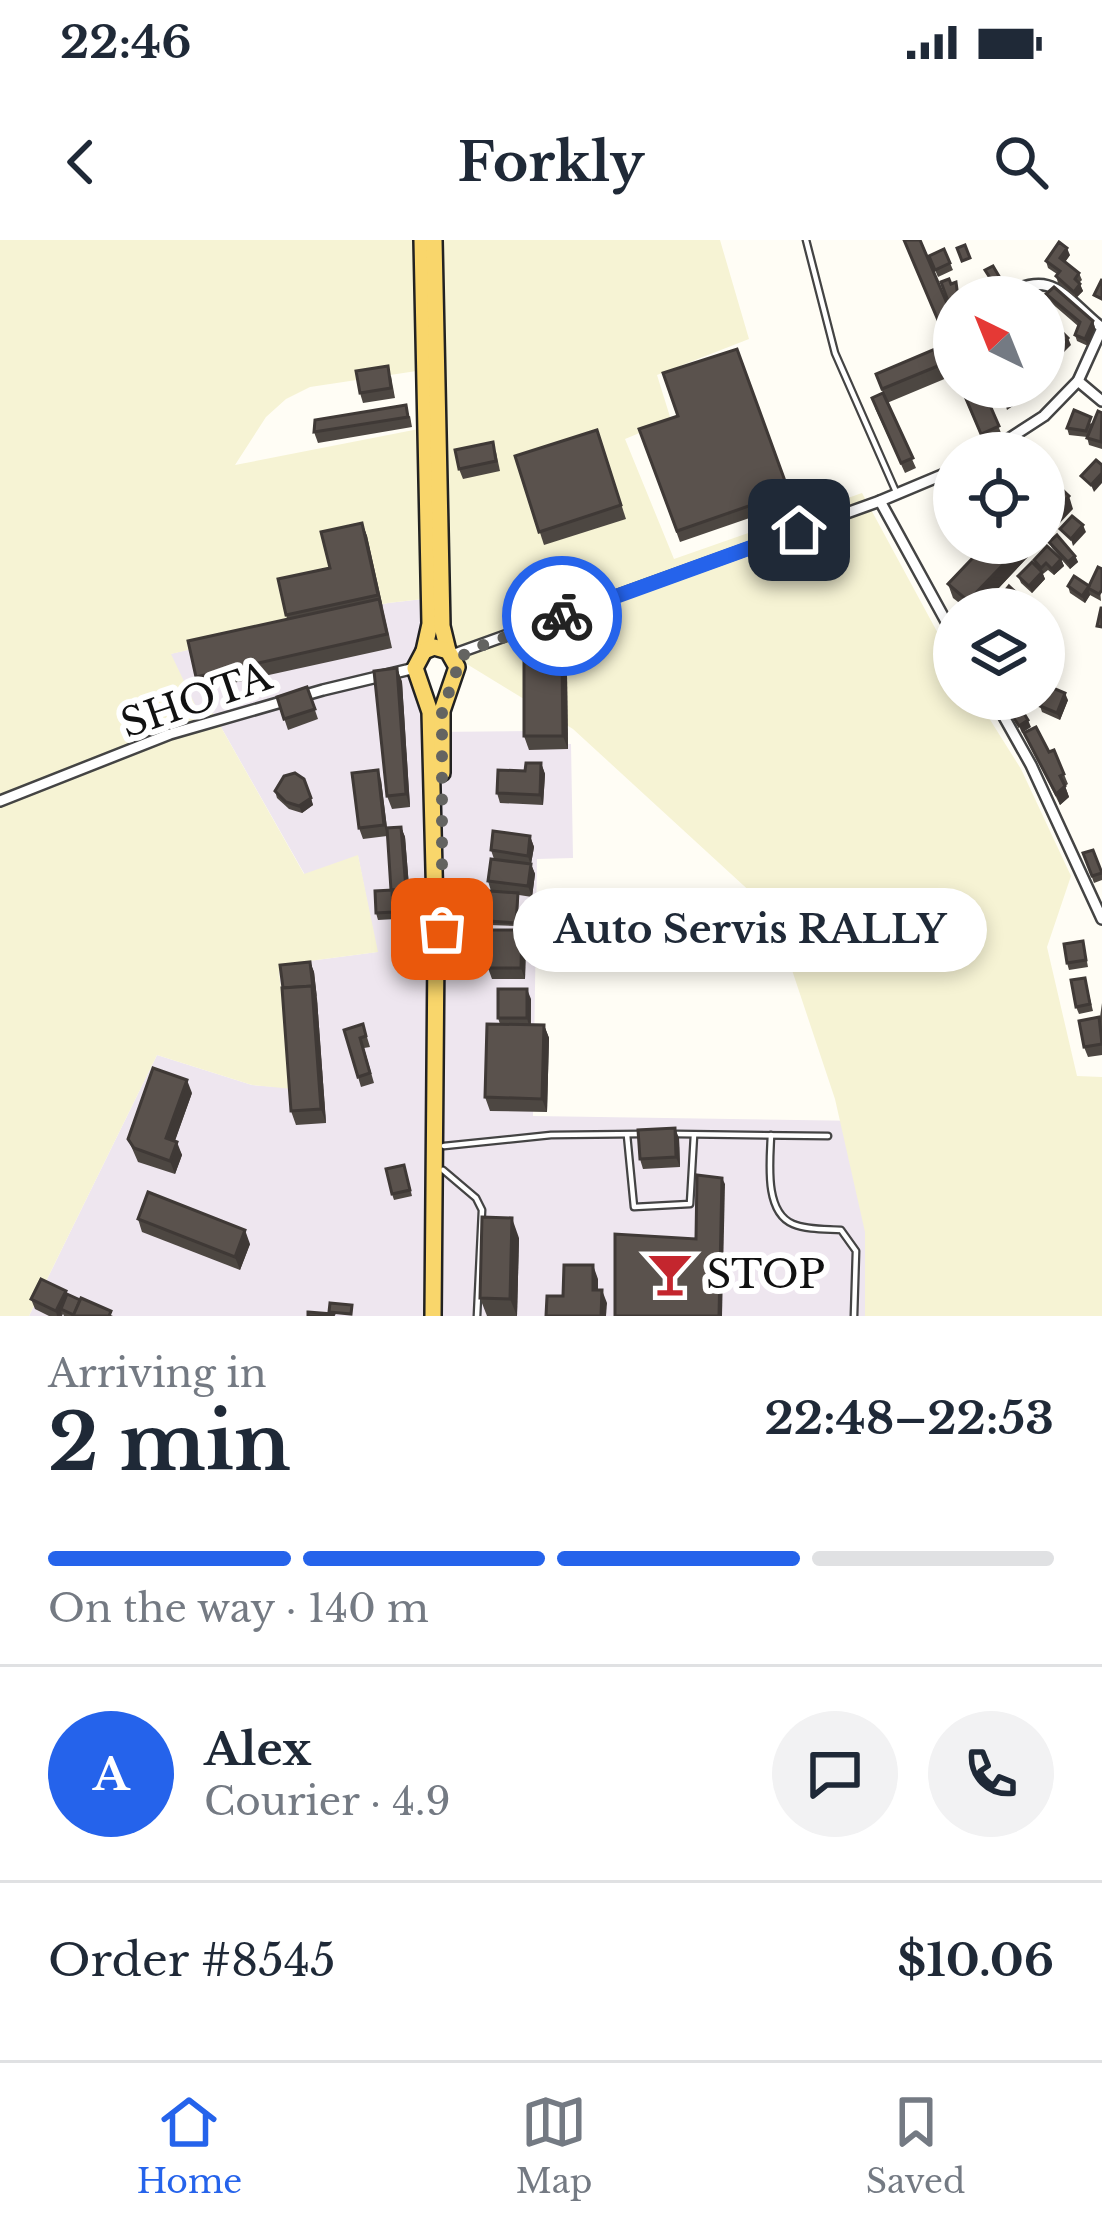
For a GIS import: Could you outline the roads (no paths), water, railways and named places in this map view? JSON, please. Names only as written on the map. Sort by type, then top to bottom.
[{"type":"main road","points":[[422,240],[430,624],[419,675],[430,712],[437,1316]]},
{"type":"main road","points":[[434,240],[442,626],[456,654],[456,673],[442,711],[444,1146],[437,1316]]},
{"type":"main road","points":[[424,651],[434,647],[456,654]]},
{"type":"main road","points":[[419,675],[433,688],[450,683]]},
{"type":"street","points":[[1019,432],[1044,416],[1078,381],[1102,328],[1065,298]]},
{"type":"street","points":[[1078,381],[1102,401]]},
{"type":"street","points":[[456,654],[933,479]]},
{"type":"street","points":[[880,501],[933,598]]},
{"type":"street","name":"SHOTA","points":[[0,801],[170,734],[323,690],[419,675]]},
{"type":"street","points":[[1006,720],[1102,919]]},
{"type":"lane","points":[[806,240],[835,353],[897,494]]},
{"type":"lane","points":[[627,1134],[634,1207],[690,1204],[694,1135]]},
{"type":"lane","points":[[444,1146],[551,1135],[646,1134]]},
{"type":"lane","points":[[666,1134],[828,1136]]},
{"type":"lane","points":[[771,1136],[773,1198],[779,1216],[796,1226],[841,1230],[851,1240],[856,1251],[854,1316]]},
{"type":"lane","points":[[443,1170],[476,1198],[482,1210],[477,1316]]},
{"type":"place","name":"Auto Servis RALLY","points":[[442,929]]},
{"type":"place","name":"STOP","points":[[670,1274]]}]
